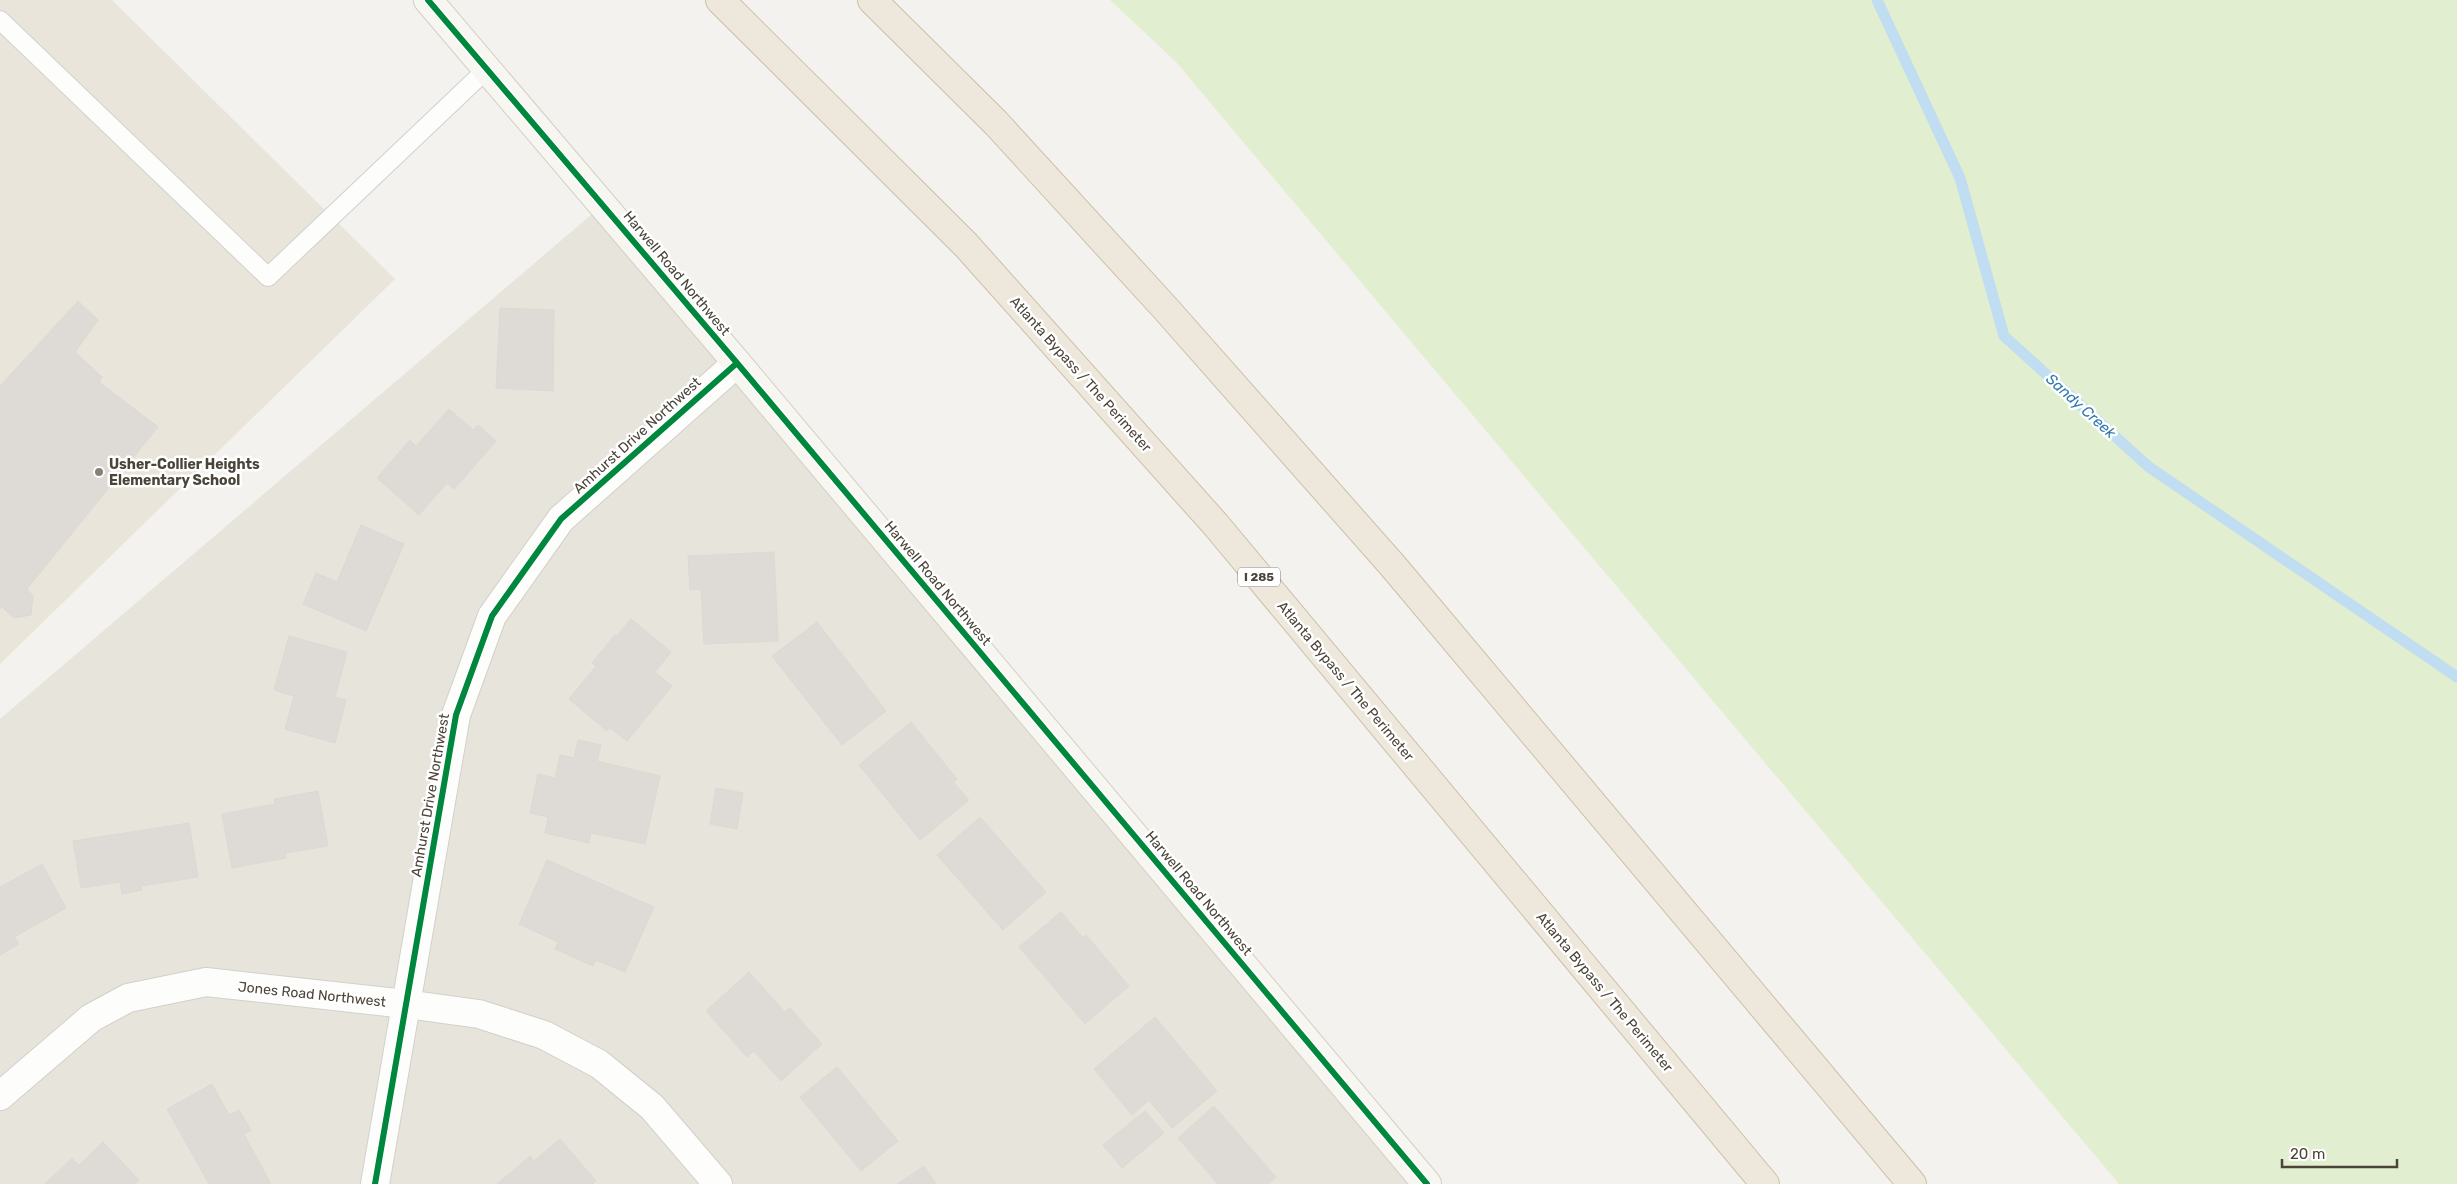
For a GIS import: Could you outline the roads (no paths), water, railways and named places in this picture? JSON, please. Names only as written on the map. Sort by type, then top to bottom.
[{"type":"highway","name":"Atlanta Bypass / The Perimeter","points":[[720,0],[966,246],[1216,525],[1765,1184]]},
{"type":"highway","points":[[872,0],[1003,131],[1166,310],[1393,566],[1912,1184]]},
{"type":"street","name":"Harwell Road Northwest","points":[[428,0],[737,363],[1428,1184]]},
{"type":"street","name":"Amhurst Drive Northwest","points":[[375,1184],[456,715],[492,616],[561,519],[737,363]]},
{"type":"street","name":"Jones Road Northwest","points":[[0,1096],[91,1018],[128,998],[206,982],[406,1004],[478,1014],[544,1035],[599,1064],[652,1107],[718,1184]]},
{"type":"lane","points":[[0,20],[268,277],[487,69]]},
{"type":"waterway","name":"Sandy Creek","points":[[1877,0],[1960,178],[2004,336],[2149,467],[2457,677]]},
{"type":"place","name":"Usher-Collier Heights Elementary School","points":[[99,472]]}]
